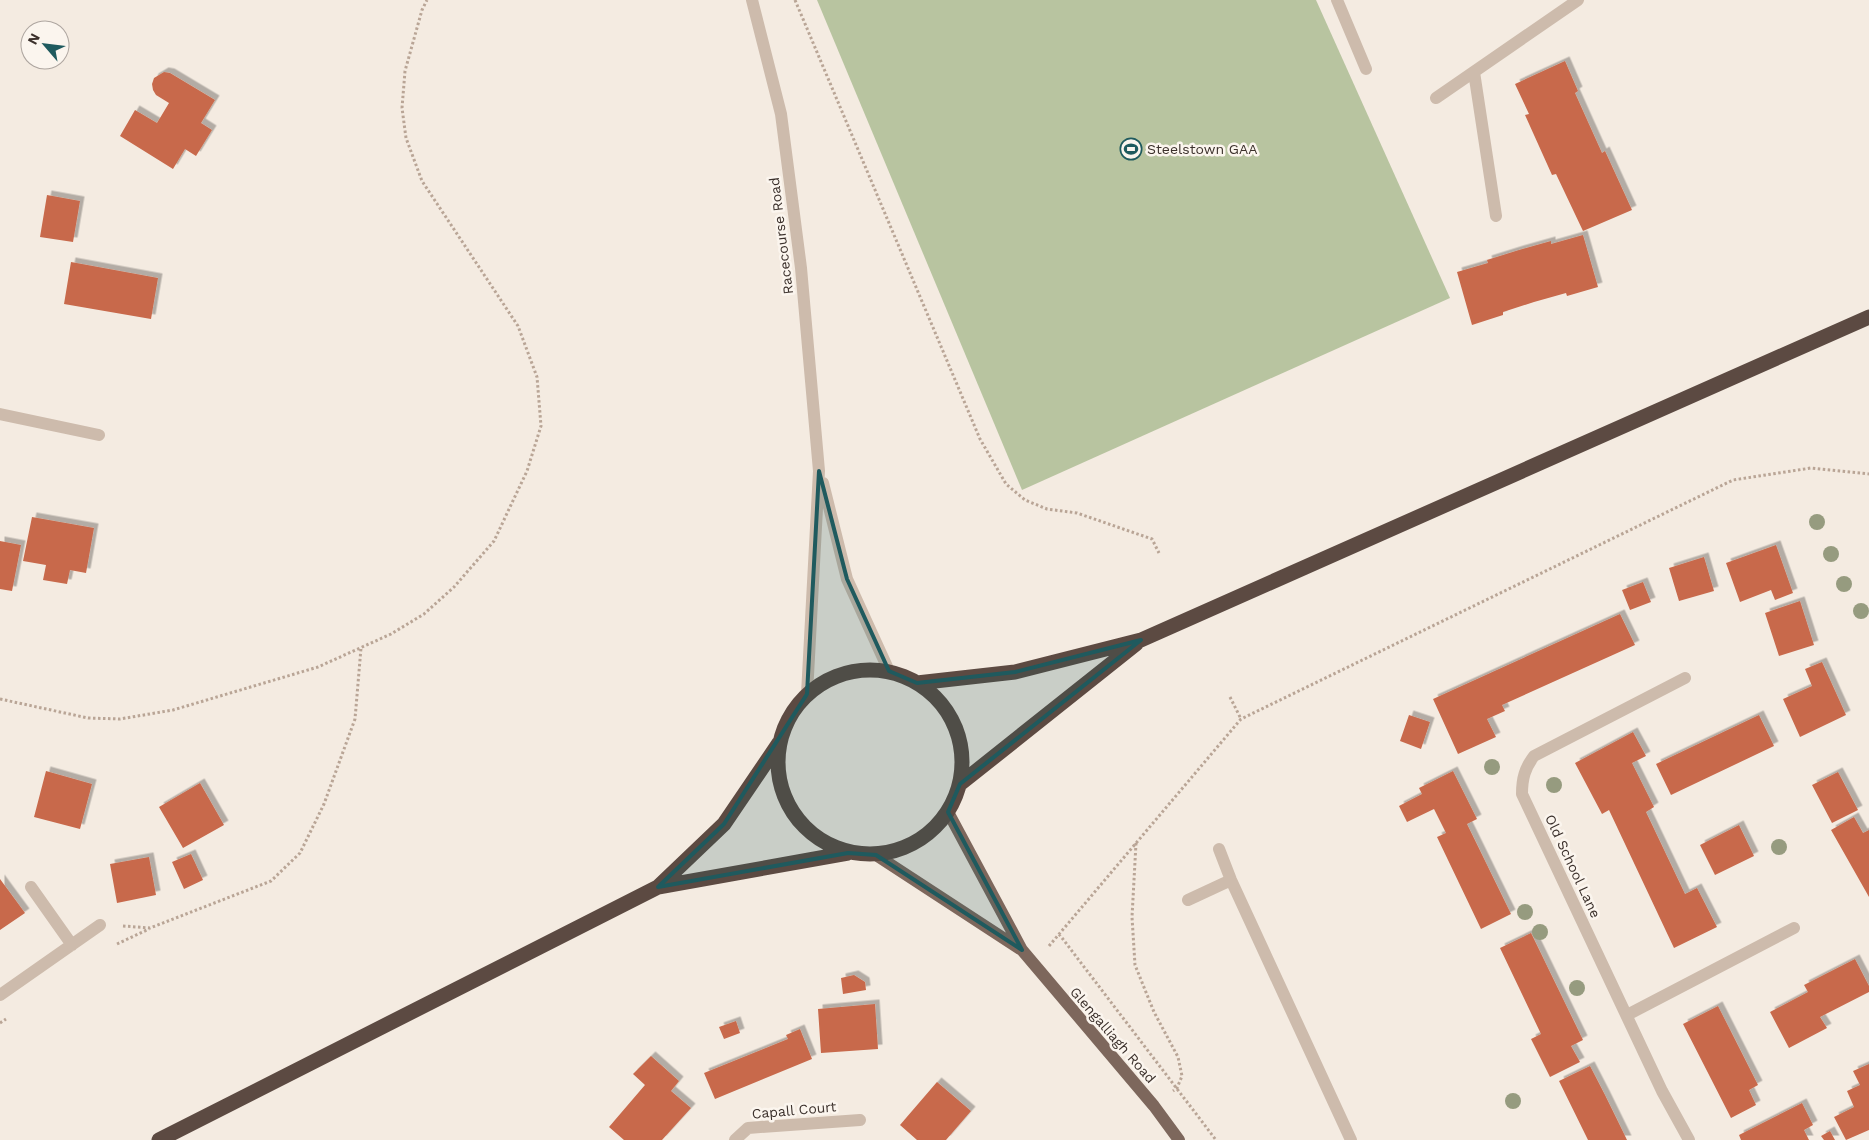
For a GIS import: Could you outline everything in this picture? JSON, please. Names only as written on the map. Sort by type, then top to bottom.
[{"type":"highway","points":[[917,683],[1016,672],[1141,640],[1869,316]]},
{"type":"highway","points":[[960,784],[1141,640]]},
{"type":"highway","points":[[159,1140],[658,887],[848,852],[876,855],[904,848],[929,834],[948,812],[960,784],[962,754],[955,726],[940,701],[917,683],[889,671],[859,670],[831,678],[807,694],[789,716],[779,743],[724,824],[658,887]]},
{"type":"highway","points":[[779,743],[778,772],[784,799],[800,823],[822,841],[848,852]]},
{"type":"main road","name":"Glengalliagh Road","points":[[948,812],[1022,950],[1154,1106],[1178,1140]]},
{"type":"main road","name":"Glengalliagh Road","points":[[876,855],[1022,950]]},
{"type":"street","name":"Racecourse Road","points":[[752,0],[781,114],[801,268],[820,471],[846,579],[889,671]]},
{"type":"street","points":[[1337,0],[1366,69]]},
{"type":"street","points":[[1436,98],[1578,0]]},
{"type":"street","points":[[1474,72],[1496,216]]},
{"type":"street","points":[[0,414],[99,436]]},
{"type":"street","name":"Racecourse Road","points":[[807,694],[820,471]]},
{"type":"street","name":"Old School Lane","points":[[1685,678],[1534,756],[1526,766],[1522,779],[1522,794],[1662,1091],[1689,1140]]},
{"type":"street","points":[[1219,849],[1231,880],[1351,1140]]},
{"type":"street","points":[[1188,900],[1231,880]]},
{"type":"street","points":[[31,887],[72,945]]},
{"type":"street","points":[[0,995],[100,925]]},
{"type":"street","points":[[1627,1015],[1794,928]]},
{"type":"street","name":"Capall Court","points":[[735,1140],[748,1128],[860,1120]]},
{"type":"path","points":[[0,699],[88,718],[120,719],[173,710],[318,667],[391,634],[424,614],[454,587],[494,541],[527,471],[541,426],[538,377],[518,326],[422,181],[406,138],[402,108],[405,71],[422,10],[427,0]]},
{"type":"path","points":[[795,0],[980,439],[1006,484],[1025,500],[1047,509],[1077,513],[1152,540],[1159,553]]},
{"type":"path","points":[[1033,965],[1241,719],[1733,480],[1811,468],[1869,474]]},
{"type":"path","points":[[100,925],[150,928],[271,881],[300,854],[324,804],[355,719],[361,648]]},
{"type":"path","points":[[1230,697],[1241,719]]},
{"type":"path","points":[[1136,842],[1132,916],[1135,965],[1154,1012],[1178,1057],[1182,1076],[1177,1088],[1154,1106]]},
{"type":"path","points":[[1059,934],[1216,1140]]},
{"type":"highlighted area","points":[[819,471],[847,579],[889,671],[917,683],[1015,672],[1141,640],[960,784],[948,812],[1022,950],[876,855],[848,853],[658,887],[724,824],[807,694]]},
{"type":"green space","name":"Steelstown GAA","points":[[817,0],[1316,0],[1450,298],[1022,490]]},
{"type":"building","points":[[1565,61],[1578,91],[1575,93],[1588,122],[1602,153],[1605,151],[1632,210],[1583,231],[1556,174],[1552,175],[1525,115],[1529,114],[1515,84]]},
{"type":"building","points":[[164,72],[170,73],[215,100],[201,123],[212,130],[196,156],[185,149],[173,169],[120,136],[135,110],[157,123],[169,103],[156,95],[152,84],[154,78]]},
{"type":"building","points":[[47,195],[80,201],[73,242],[40,237]]},
{"type":"building","points":[[1583,235],[1598,287],[1567,296],[1566,293],[1534,302],[1472,325],[1457,272],[1488,263],[1487,260],[1519,250]]},
{"type":"building","points":[[71,262],[158,278],[151,319],[64,304]]},
{"type":"building","points":[[32,517],[94,528],[86,573],[70,570],[67,584],[43,580],[46,565],[23,561]]},
{"type":"building","points":[[0,541],[21,545],[12,591],[0,589]]},
{"type":"building","points":[[1776,545],[1793,593],[1775,600],[1771,590],[1740,602],[1726,563]]},
{"type":"building","points":[[1704,557],[1714,591],[1679,601],[1669,568]]},
{"type":"building","points":[[1643,582],[1651,602],[1630,610],[1622,590]]},
{"type":"building","points":[[1800,601],[1814,645],[1779,656],[1765,613]]},
{"type":"building","points":[[1620,614],[1635,645],[1502,705],[1505,711],[1487,719],[1496,737],[1458,754],[1433,699]]},
{"type":"building","points":[[1822,662],[1846,715],[1800,737],[1783,699],[1812,686],[1805,669]]},
{"type":"building","points":[[1409,715],[1430,722],[1421,749],[1400,741]]},
{"type":"building","points":[[1759,715],[1774,746],[1671,795],[1656,764]]},
{"type":"building","points":[[1633,732],[1646,756],[1632,763],[1654,807],[1646,812],[1685,894],[1697,888],[1717,927],[1674,948],[1609,810],[1602,814],[1575,763]]},
{"type":"building","points":[[46,771],[92,784],[80,829],[34,817]]},
{"type":"building","points":[[1453,771],[1477,819],[1467,824],[1511,914],[1481,929],[1437,837],[1446,833],[1434,809],[1407,822],[1399,806],[1422,794],[1419,788]]},
{"type":"building","points":[[1838,772],[1858,810],[1832,823],[1812,785]]},
{"type":"building","points":[[200,783],[224,825],[183,848],[159,807]]},
{"type":"building","points":[[1854,817],[1863,833],[1869,830],[1869,897],[1831,830]]},
{"type":"building","points":[[1739,825],[1754,856],[1715,875],[1700,845]]},
{"type":"building","points":[[191,854],[203,880],[184,889],[172,862]]},
{"type":"building","points":[[149,857],[156,895],[117,903],[110,864]]},
{"type":"building","points":[[0,879],[25,913],[0,930]]},
{"type":"building","points":[[1531,933],[1583,1040],[1571,1046],[1580,1062],[1550,1077],[1531,1039],[1541,1034],[1500,948]]},
{"type":"building","points":[[1855,959],[1869,986],[1869,992],[1820,1017],[1827,1028],[1789,1048],[1770,1012],[1808,992],[1804,985]]},
{"type":"building","points":[[854,975],[865,982],[866,990],[843,994],[841,978]]},
{"type":"building","points":[[875,1004],[878,1049],[821,1053],[818,1009]]},
{"type":"building","points":[[1718,1006],[1758,1085],[1749,1090],[1756,1105],[1731,1118],[1683,1024]]},
{"type":"building","points":[[736,1021],[740,1033],[724,1039],[719,1027]]},
{"type":"building","points":[[800,1029],[812,1059],[715,1099],[704,1073],[788,1039],[786,1035]]},
{"type":"building","points":[[651,1056],[679,1081],[671,1091],[691,1108],[662,1140],[624,1140],[609,1127],[645,1085],[633,1074]]},
{"type":"building","points":[[1869,1064],[1869,1130],[1846,1140],[1834,1117],[1854,1107],[1847,1091],[1860,1085],[1853,1071]]},
{"type":"building","points":[[1590,1066],[1627,1140],[1588,1140],[1559,1081]]},
{"type":"building","points":[[937,1082],[971,1111],[946,1140],[917,1140],[900,1125]]},
{"type":"building","points":[[1802,1103],[1813,1125],[1804,1130],[1809,1140],[1741,1140],[1739,1135]]},
{"type":"building","points":[[1830,1131],[1835,1140],[1824,1140],[1821,1136]]},
{"type":"place","name":"Steelstown GAA","points":[[1131,149]]}]
